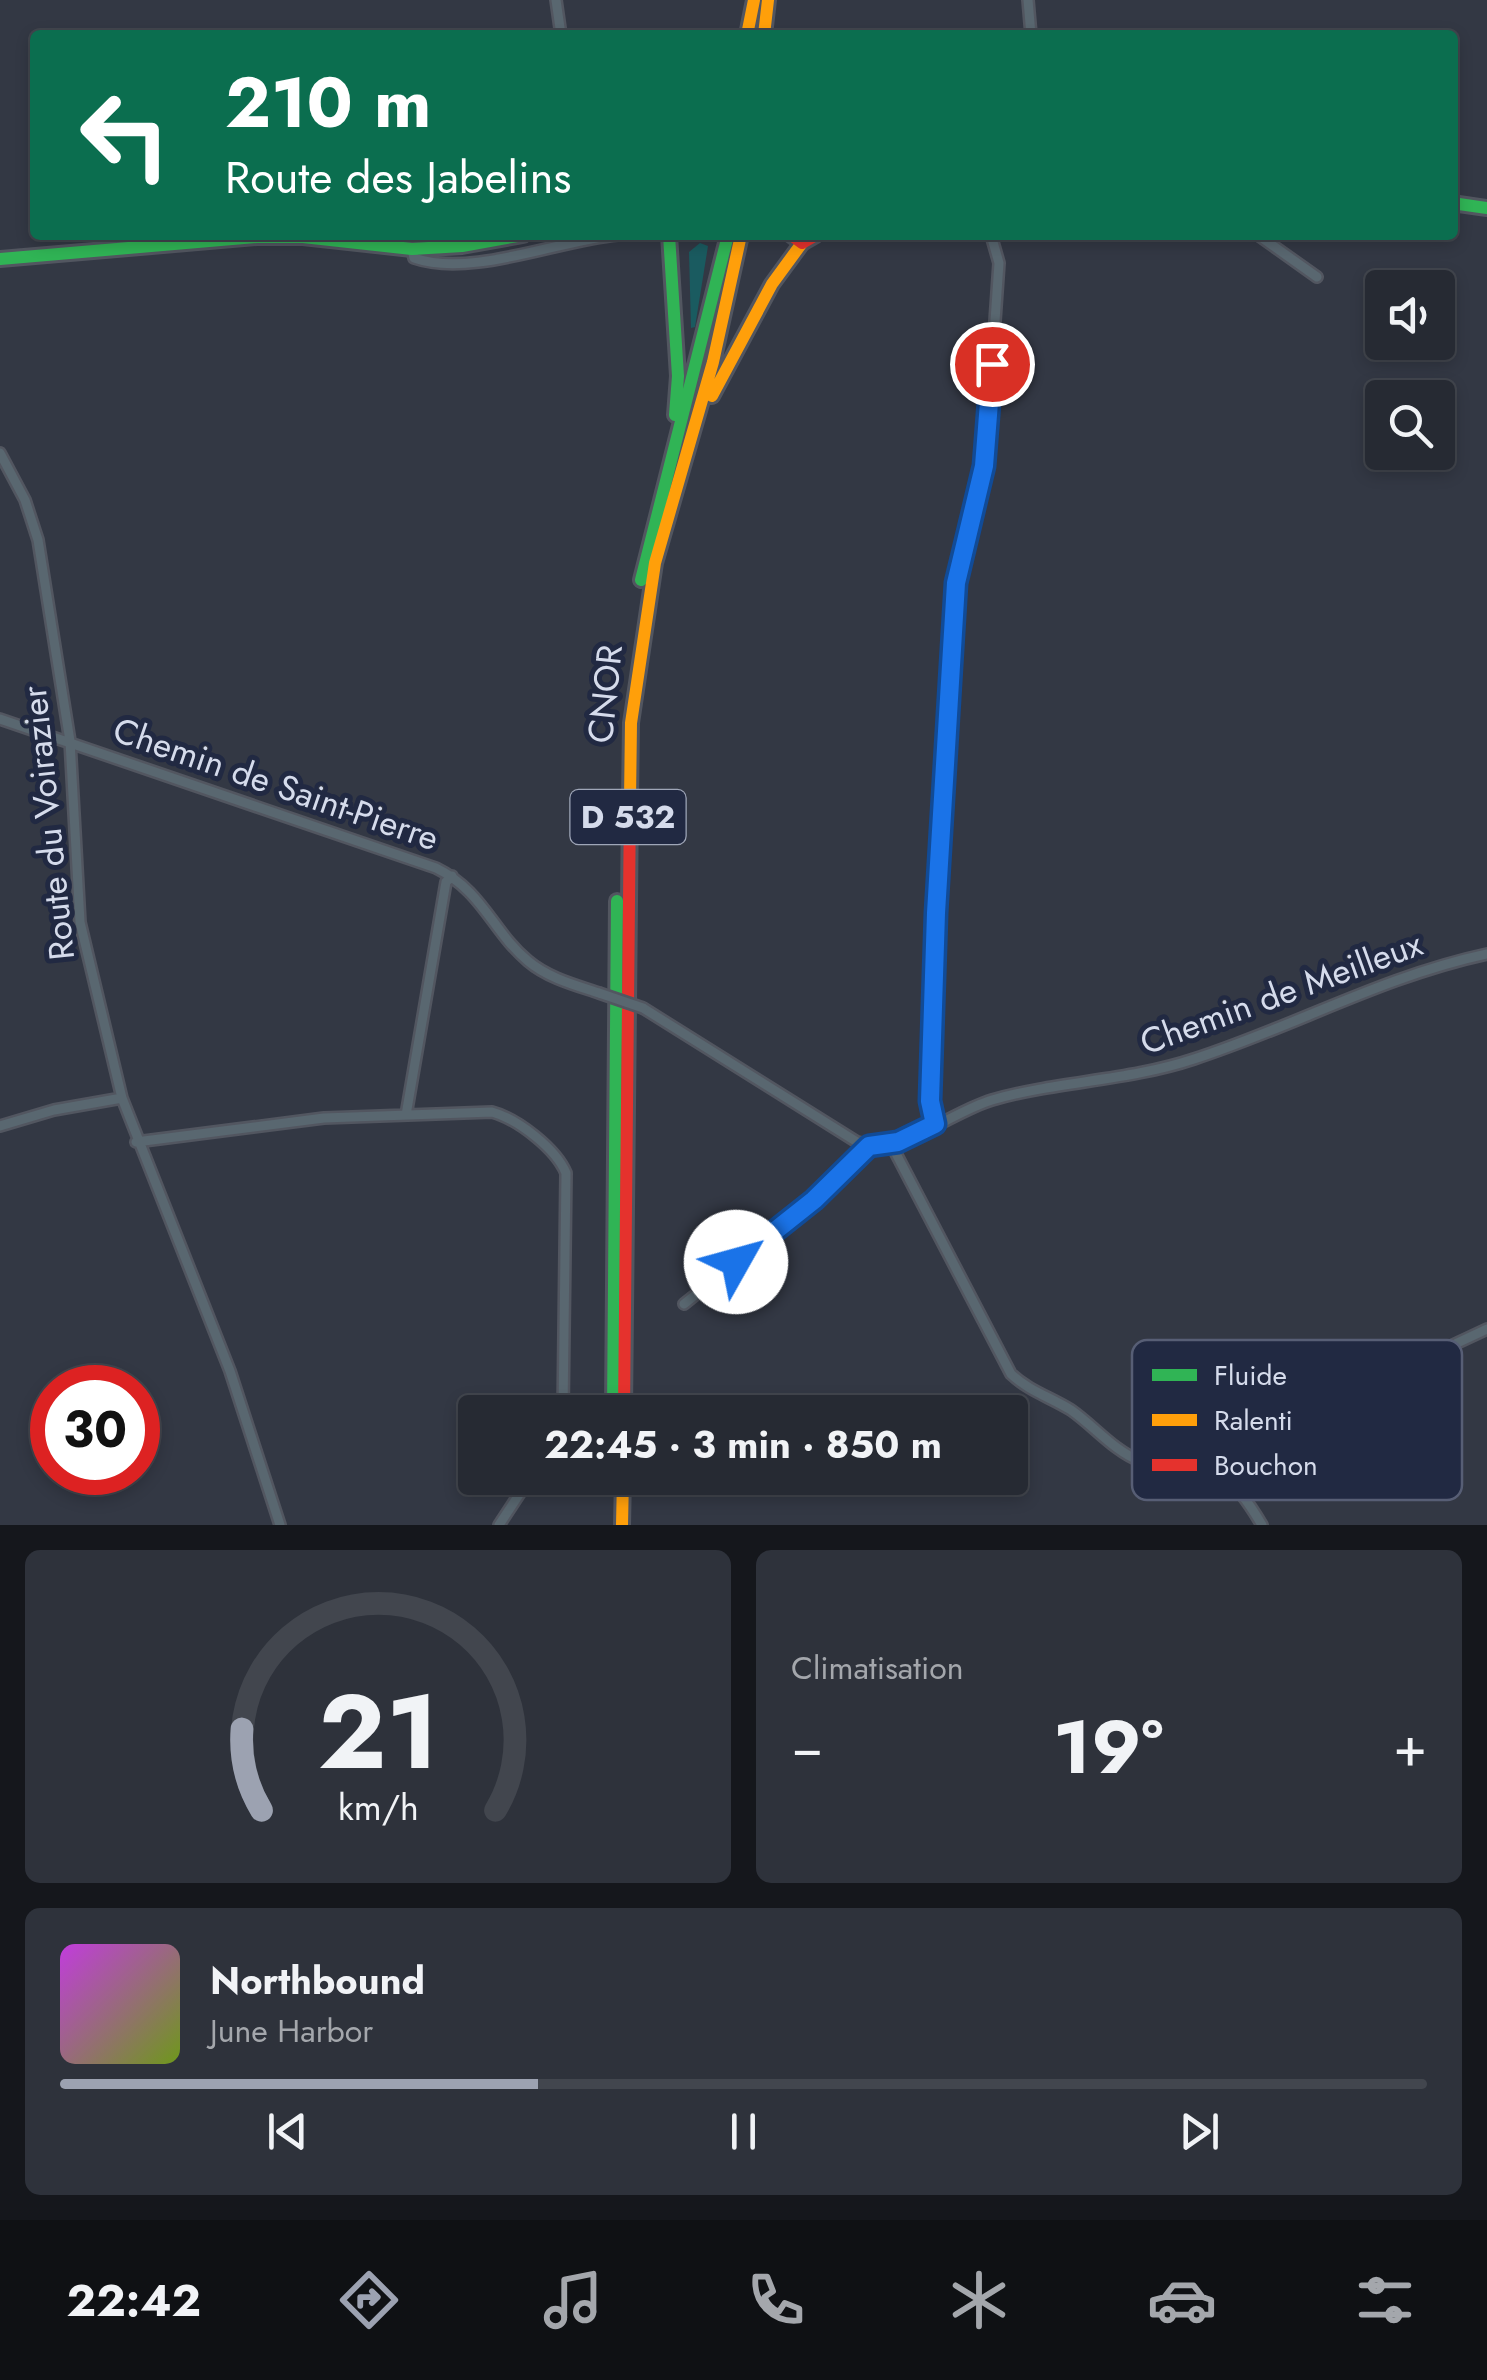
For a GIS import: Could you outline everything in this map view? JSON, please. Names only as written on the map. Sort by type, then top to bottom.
[{"type":"main road","points":[[750,30],[755,0]]},
{"type":"main road","points":[[768,30],[771,0]]},
{"type":"main road","points":[[1458,204],[1487,208]]},
{"type":"main road","points":[[0,260],[223,240]]},
{"type":"main road","points":[[296,240],[412,249],[496,240]]},
{"type":"main road","points":[[649,535],[678,397],[669,240]]},
{"type":"main road","name":"CNOR","points":[[612,1395],[618,762],[630,645],[649,535],[700,360],[727,240]]},
{"type":"main road","name":"CNOR","points":[[624,1395],[628,761],[647,597],[721,331],[740,240]]},
{"type":"main road","points":[[676,488],[738,340],[802,240]]},
{"type":"main road","points":[[613,1495],[614,1525]]},
{"type":"main road","points":[[622,1525],[623,1495]]},
{"type":"street","points":[[556,0],[560,30]]},
{"type":"street","points":[[1028,0],[1031,30]]},
{"type":"street","points":[[412,249],[414,258],[452,262],[589,240]]},
{"type":"street","points":[[935,1124],[930,1101],[936,913],[956,583],[984,466],[999,262],[993,240]]},
{"type":"street","points":[[1265,240],[1317,277]]},
{"type":"street","name":"Route du Voirazier","points":[[0,453],[25,500],[38,540],[70,742],[80,922],[122,1098],[136,1142],[230,1371],[280,1525]]},
{"type":"street","name":"Chemin de Saint-Pierre","points":[[0,719],[452,876],[478,898],[526,960],[553,976],[644,1008],[869,1146]]},
{"type":"street","points":[[406,1116],[446,882],[452,876]]},
{"type":"street","name":"Chemin de Meilleux","points":[[869,1146],[891,1144],[992,1100],[1112,1080],[1192,1060],[1423,970],[1487,954]]},
{"type":"street","points":[[0,1126],[54,1110],[122,1098]]},
{"type":"street","points":[[136,1142],[324,1118],[497,1113],[561,1160],[566,1189],[563,1395]]},
{"type":"street","points":[[891,1144],[1011,1374],[1026,1388],[1070,1410],[1132,1456]]},
{"type":"street","points":[[684,1304],[814,1200],[869,1146]]},
{"type":"street","points":[[1462,1341],[1487,1329]]},
{"type":"street","points":[[498,1525],[518,1495]]},
{"type":"street","points":[[1247,1500],[1262,1525]]},
{"type":"shaded area","points":[[700,243],[708,246],[695,327],[691,328],[689,252]]},
{"type":"traffic: fast","points":[[1458,204],[1487,208]]},
{"type":"traffic: fast","points":[[0,259],[222,240]]},
{"type":"traffic: fast","points":[[330,240],[412,249],[495,240]]},
{"type":"traffic: fast","points":[[669,240],[678,376],[675,415]]},
{"type":"traffic: fast","points":[[641,580],[727,240]]},
{"type":"traffic: fast","points":[[613,1395],[617,901]]},
{"type":"traffic: slow","points":[[748,30],[754,0]]},
{"type":"traffic: slow","points":[[765,30],[768,0]]},
{"type":"traffic: slow","points":[[630,800],[631,723],[655,563],[713,362],[740,240]]},
{"type":"traffic: slow","points":[[712,396],[772,284],[802,243]]},
{"type":"traffic: slow","points":[[622,1525],[623,1495]]},
{"type":"traffic: jam","points":[[798,240],[807,240]]},
{"type":"traffic: jam","points":[[624,1395],[630,800]]},
{"type":"route","points":[[736,1262],[814,1200],[869,1146],[898,1142],[935,1124],[930,1101],[936,913],[956,583],[969,544],[984,466],[992,364]]}]
